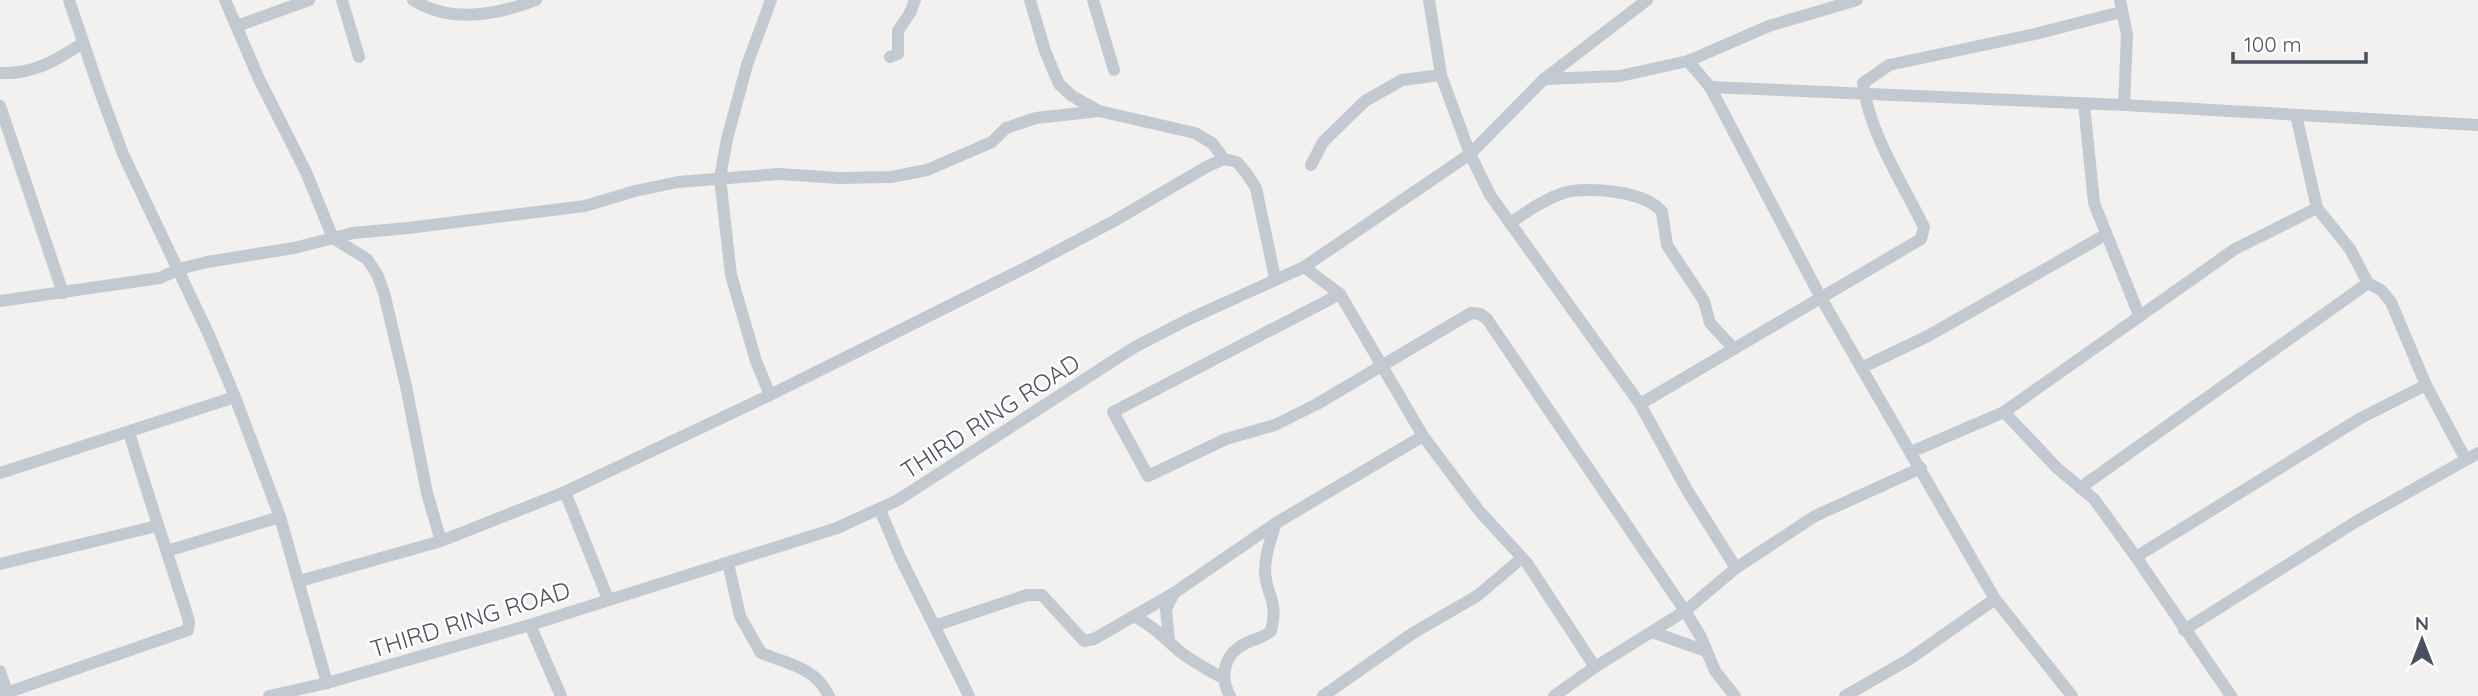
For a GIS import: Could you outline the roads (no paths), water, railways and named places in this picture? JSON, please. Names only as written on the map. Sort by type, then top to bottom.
[{"type":"street","points":[[69,0],[123,154],[179,269],[234,397],[280,517],[327,682]]},
{"type":"street","points":[[225,0],[259,79],[306,172],[333,238],[367,259],[377,274],[407,386],[427,493],[441,541]]},
{"type":"street","points":[[237,26],[310,0]]},
{"type":"street","points":[[342,0],[359,57]]},
{"type":"street","points":[[413,0],[427,9],[472,16],[509,10],[537,0]]},
{"type":"street","points":[[770,395],[756,361],[731,275],[720,178],[727,139],[747,65],[771,0]]},
{"type":"street","points":[[890,57],[898,54],[898,31],[915,0]]},
{"type":"street","points":[[1030,0],[1045,51],[1059,84],[1072,96],[1099,111],[1195,133],[1212,143],[1224,159]]},
{"type":"street","points":[[1093,0],[1114,70]]},
{"type":"street","points":[[1429,0],[1441,75],[1470,154],[1490,195],[1640,404],[1687,490],[1736,568]]},
{"type":"street","name":"THIRD RING ROAD","points":[[269,696],[530,625],[608,598],[837,528],[880,510],[1133,348],[1275,278],[1304,267],[1470,154],[1544,79],[1647,0]]},
{"type":"street","points":[[1544,79],[1620,76],[1688,61],[1769,26],[1857,0]]},
{"type":"street","points":[[1640,404],[1921,239],[1924,227],[1879,137],[1864,94],[1863,83],[1889,65],[2035,34],[2120,6],[2127,35],[2124,105]]},
{"type":"street","points":[[0,73],[12,74],[39,68],[83,43]]},
{"type":"street","points":[[1688,61],[1710,87],[1821,298],[1995,599],[2072,696]]},
{"type":"street","points":[[1311,165],[1322,142],[1365,101],[1402,80],[1441,75]]},
{"type":"street","points":[[1710,87],[2124,105],[2478,125]]},
{"type":"street","points":[[2084,104],[2094,203],[2139,315]]},
{"type":"street","points":[[0,106],[63,293]]},
{"type":"street","points":[[0,301],[160,278],[179,269],[207,262],[294,248],[353,233],[585,206],[635,191],[720,178],[779,174],[839,178],[891,177],[927,170],[992,142],[1006,128],[1036,118],[1099,111]]},
{"type":"street","points":[[2296,115],[2317,208],[2350,249],[2368,283],[2381,290],[2392,302],[2426,385],[2466,460]]},
{"type":"street","points":[[300,582],[441,541],[565,492],[770,395],[1027,267],[1224,159],[1237,162],[1256,188],[1275,278]]},
{"type":"street","points":[[1510,223],[1545,200],[1567,192],[1624,193],[1648,201],[1662,212],[1667,245],[1704,302],[1710,323],[1734,349]]},
{"type":"street","points":[[1911,452],[2004,412],[2235,249],[2317,208]]},
{"type":"street","points":[[1861,368],[1927,336],[2105,235]]},
{"type":"street","points":[[1304,267],[1340,294],[1423,436],[1480,512],[1522,558],[1595,667]]},
{"type":"street","points":[[2080,488],[2368,283]]},
{"type":"street","points":[[1340,294],[1113,412],[1148,476],[1226,439],[1275,425],[1317,404],[1471,313],[1480,314],[1487,319],[1685,611],[1715,671],[1735,696]]},
{"type":"street","points":[[2136,557],[2359,419],[2426,385]]},
{"type":"street","points":[[0,473],[234,397]]},
{"type":"street","points":[[2004,412],[2057,468],[2094,499],[2231,696]]},
{"type":"street","points":[[0,671],[3,694],[188,630],[189,621],[129,432]]},
{"type":"street","points":[[934,626],[1027,595],[1042,595],[1084,641],[1094,639],[1174,593],[1276,523],[1423,436]]},
{"type":"street","points":[[2184,630],[2357,521],[2478,453]]},
{"type":"street","points":[[1555,696],[1595,667],[1685,611],[1736,568],[1815,516],[1921,468]]},
{"type":"street","points":[[565,492],[608,598]]},
{"type":"street","points":[[880,510],[969,696]]},
{"type":"street","points":[[167,551],[280,517]]},
{"type":"street","points":[[1230,696],[1223,678],[1226,662],[1245,644],[1262,638],[1271,631],[1275,607],[1265,574],[1266,553],[1276,523]]},
{"type":"street","points":[[0,564],[157,526]]},
{"type":"street","points":[[1323,696],[1413,633],[1478,596],[1522,558]]},
{"type":"street","points":[[728,563],[740,616],[756,647],[761,653],[797,665],[812,674],[829,696]]},
{"type":"street","points":[[1169,641],[1166,609],[1174,593]]},
{"type":"street","points":[[1845,696],[1908,660],[1995,599]]},
{"type":"street","points":[[1134,616],[1156,628],[1202,667],[1223,678]]},
{"type":"street","points":[[530,625],[561,696]]},
{"type":"street","points":[[1652,632],[1706,651]]}]
